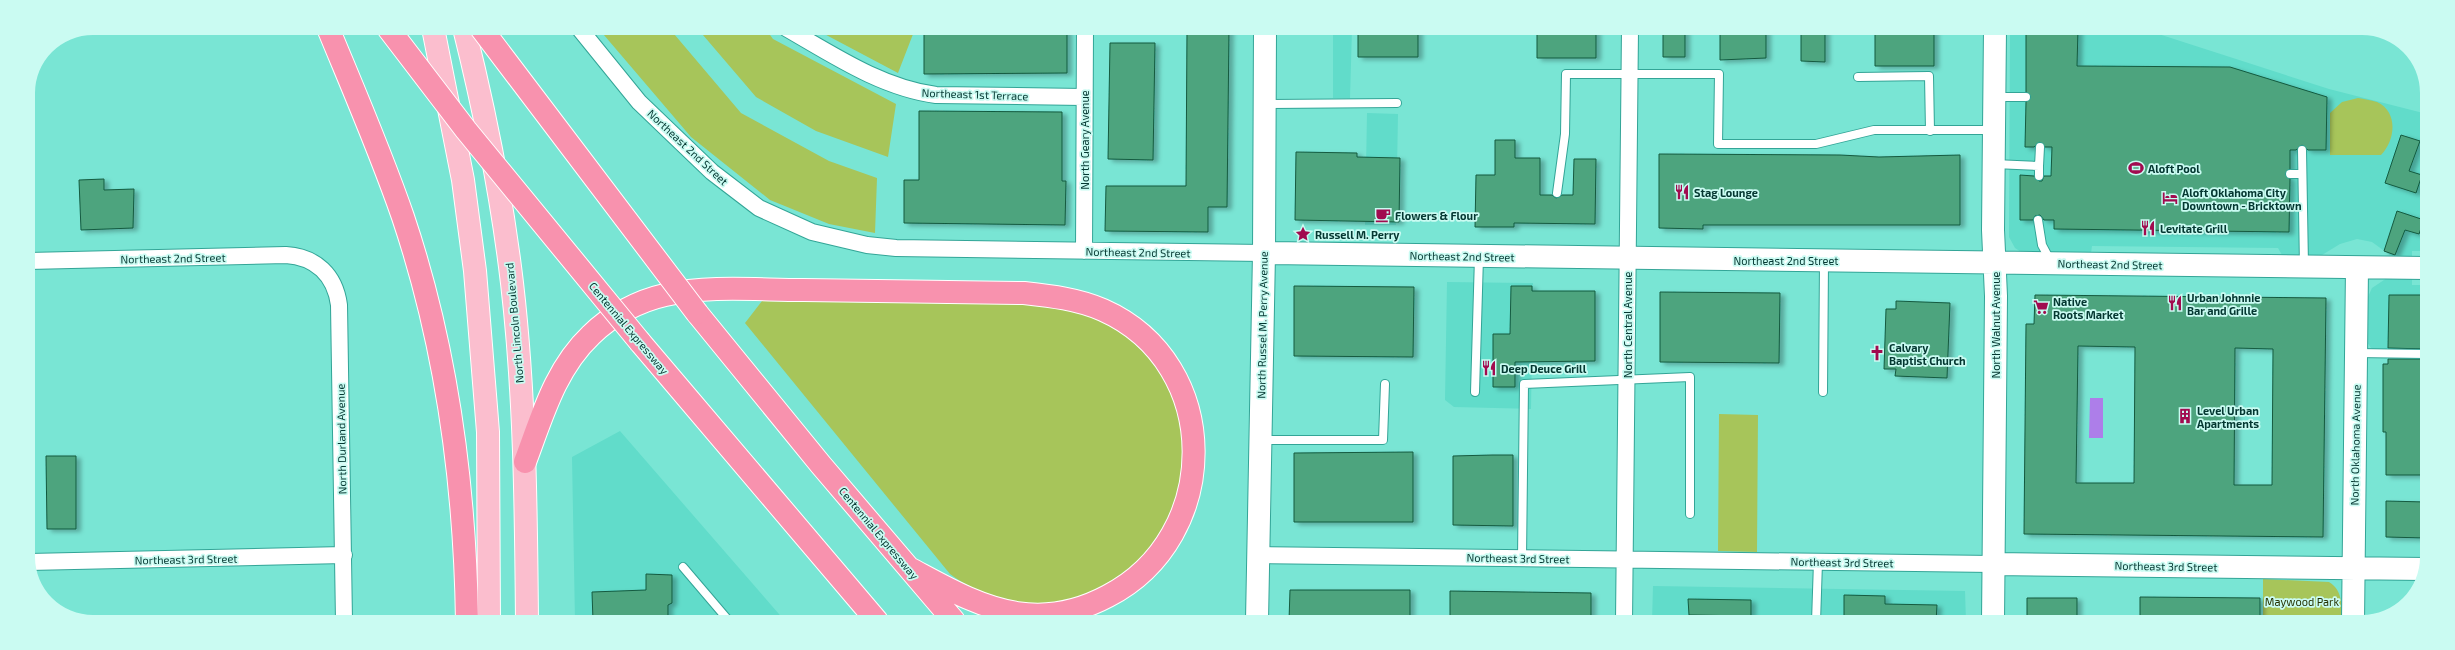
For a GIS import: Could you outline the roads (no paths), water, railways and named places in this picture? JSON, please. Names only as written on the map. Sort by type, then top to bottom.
[{"type":"highway","points":[[331,35],[374,138],[403,219],[426,302],[442,372],[454,448],[467,615]]},
{"type":"highway","name":"Centennial Expressway","points":[[393,35],[466,130],[640,342],[872,615]]},
{"type":"highway","name":"Centennial Expressway","points":[[486,35],[697,313],[949,615]]},
{"type":"highway","points":[[525,462],[549,395],[564,367],[578,347],[607,321],[643,302],[664,295],[728,289],[1024,293],[1061,297],[1104,310],[1135,330],[1152,345],[1176,379],[1187,403],[1193,427],[1194,453],[1188,499],[1178,523],[1155,560],[1138,578],[1098,602],[1061,613],[1039,614],[1017,613],[974,601],[909,568]]},
{"type":"main road","points":[[434,35],[463,180],[475,271],[488,432],[489,615]]},
{"type":"main road","name":"North Lincoln Boulevard","points":[[466,35],[480,94],[512,283],[525,462],[527,615]]},
{"type":"street","name":"Northeast 2nd Street","points":[[585,35],[640,102],[712,172],[759,208],[812,232],[867,245],[904,248],[1084,251],[2420,268]]},
{"type":"street","name":"Northeast 1st Terrace","points":[[799,35],[888,83],[913,92],[936,95],[1083,97]]},
{"type":"street","name":"North Geary Avenue","points":[[1084,251],[1083,97],[1085,35]]},
{"type":"street","name":"North Russel M. Perry Avenue","points":[[1257,615],[1264,253],[1265,35]]},
{"type":"street","name":"North Central Avenue","points":[[1624,615],[1630,35]]},
{"type":"street","name":"North Walnut Avenue","points":[[1993,615],[1995,35]]},
{"type":"street","name":"Northeast 2nd Street","points":[[35,261],[286,255],[296,256],[317,264]]},
{"type":"street","name":"North Durland Avenue","points":[[317,264],[332,280],[339,305],[344,615]]},
{"type":"street","name":"North Oklahoma Avenue","points":[[2353,615],[2357,268]]},
{"type":"street","name":"Northeast 3rd Street","points":[[1258,554],[1624,560],[2419,569]]},
{"type":"street","name":"Northeast 3rd Street","points":[[35,562],[344,556]]},
{"type":"lane","points":[[1557,193],[1565,134],[1566,74],[1719,74],[1718,144],[1816,144],[1874,130],[1994,130]]},
{"type":"lane","points":[[1858,77],[1929,76],[1930,131]]},
{"type":"lane","points":[[1994,97],[2026,97]]},
{"type":"lane","points":[[1265,104],[1397,102]]},
{"type":"lane","points":[[2039,176],[2040,147]]},
{"type":"lane","points":[[2302,150],[2304,267]]},
{"type":"lane","points":[[1994,164],[2039,166]]},
{"type":"lane","points":[[2290,174],[2302,174]]},
{"type":"lane","points":[[2038,220],[2042,245],[2051,263]]},
{"type":"lane","points":[[1475,392],[1479,256]]},
{"type":"lane","points":[[1824,260],[1824,392]]},
{"type":"lane","points":[[2356,353],[2420,354]]},
{"type":"lane","points":[[1522,558],[1524,384],[1690,377],[1690,514]]},
{"type":"lane","points":[[1260,440],[1383,440],[1385,384]]},
{"type":"lane","points":[[1816,615],[1818,562]]},
{"type":"lane","points":[[684,567],[723,615]]},
{"type":"place","name":"Aloft Pool","points":[[2136,168]]},
{"type":"place","name":"Stag Lounge","points":[[1682,192]]},
{"type":"place","name":"Aloft Oklahoma City Downtown - Bricktown","points":[[2170,198]]},
{"type":"place","name":"Flowers & Flour","points":[[1383,215]]},
{"type":"place","name":"Levitate Grill","points":[[2148,228]]},
{"type":"place","name":"Russell M. Perry","points":[[1303,234]]},
{"type":"place","name":"Urban Johnnie Bar and Grille","points":[[2175,303]]},
{"type":"place","name":"Native Roots Market","points":[[2041,307]]},
{"type":"place","name":"Calvary Baptist Church","points":[[1877,353]]},
{"type":"place","name":"Deep Deuce Grill","points":[[1489,368]]},
{"type":"place","name":"Level Urban Apartments","points":[[2185,416]]},
{"type":"park label","name":"Maywood Park","points":[[2302,601]]}]
